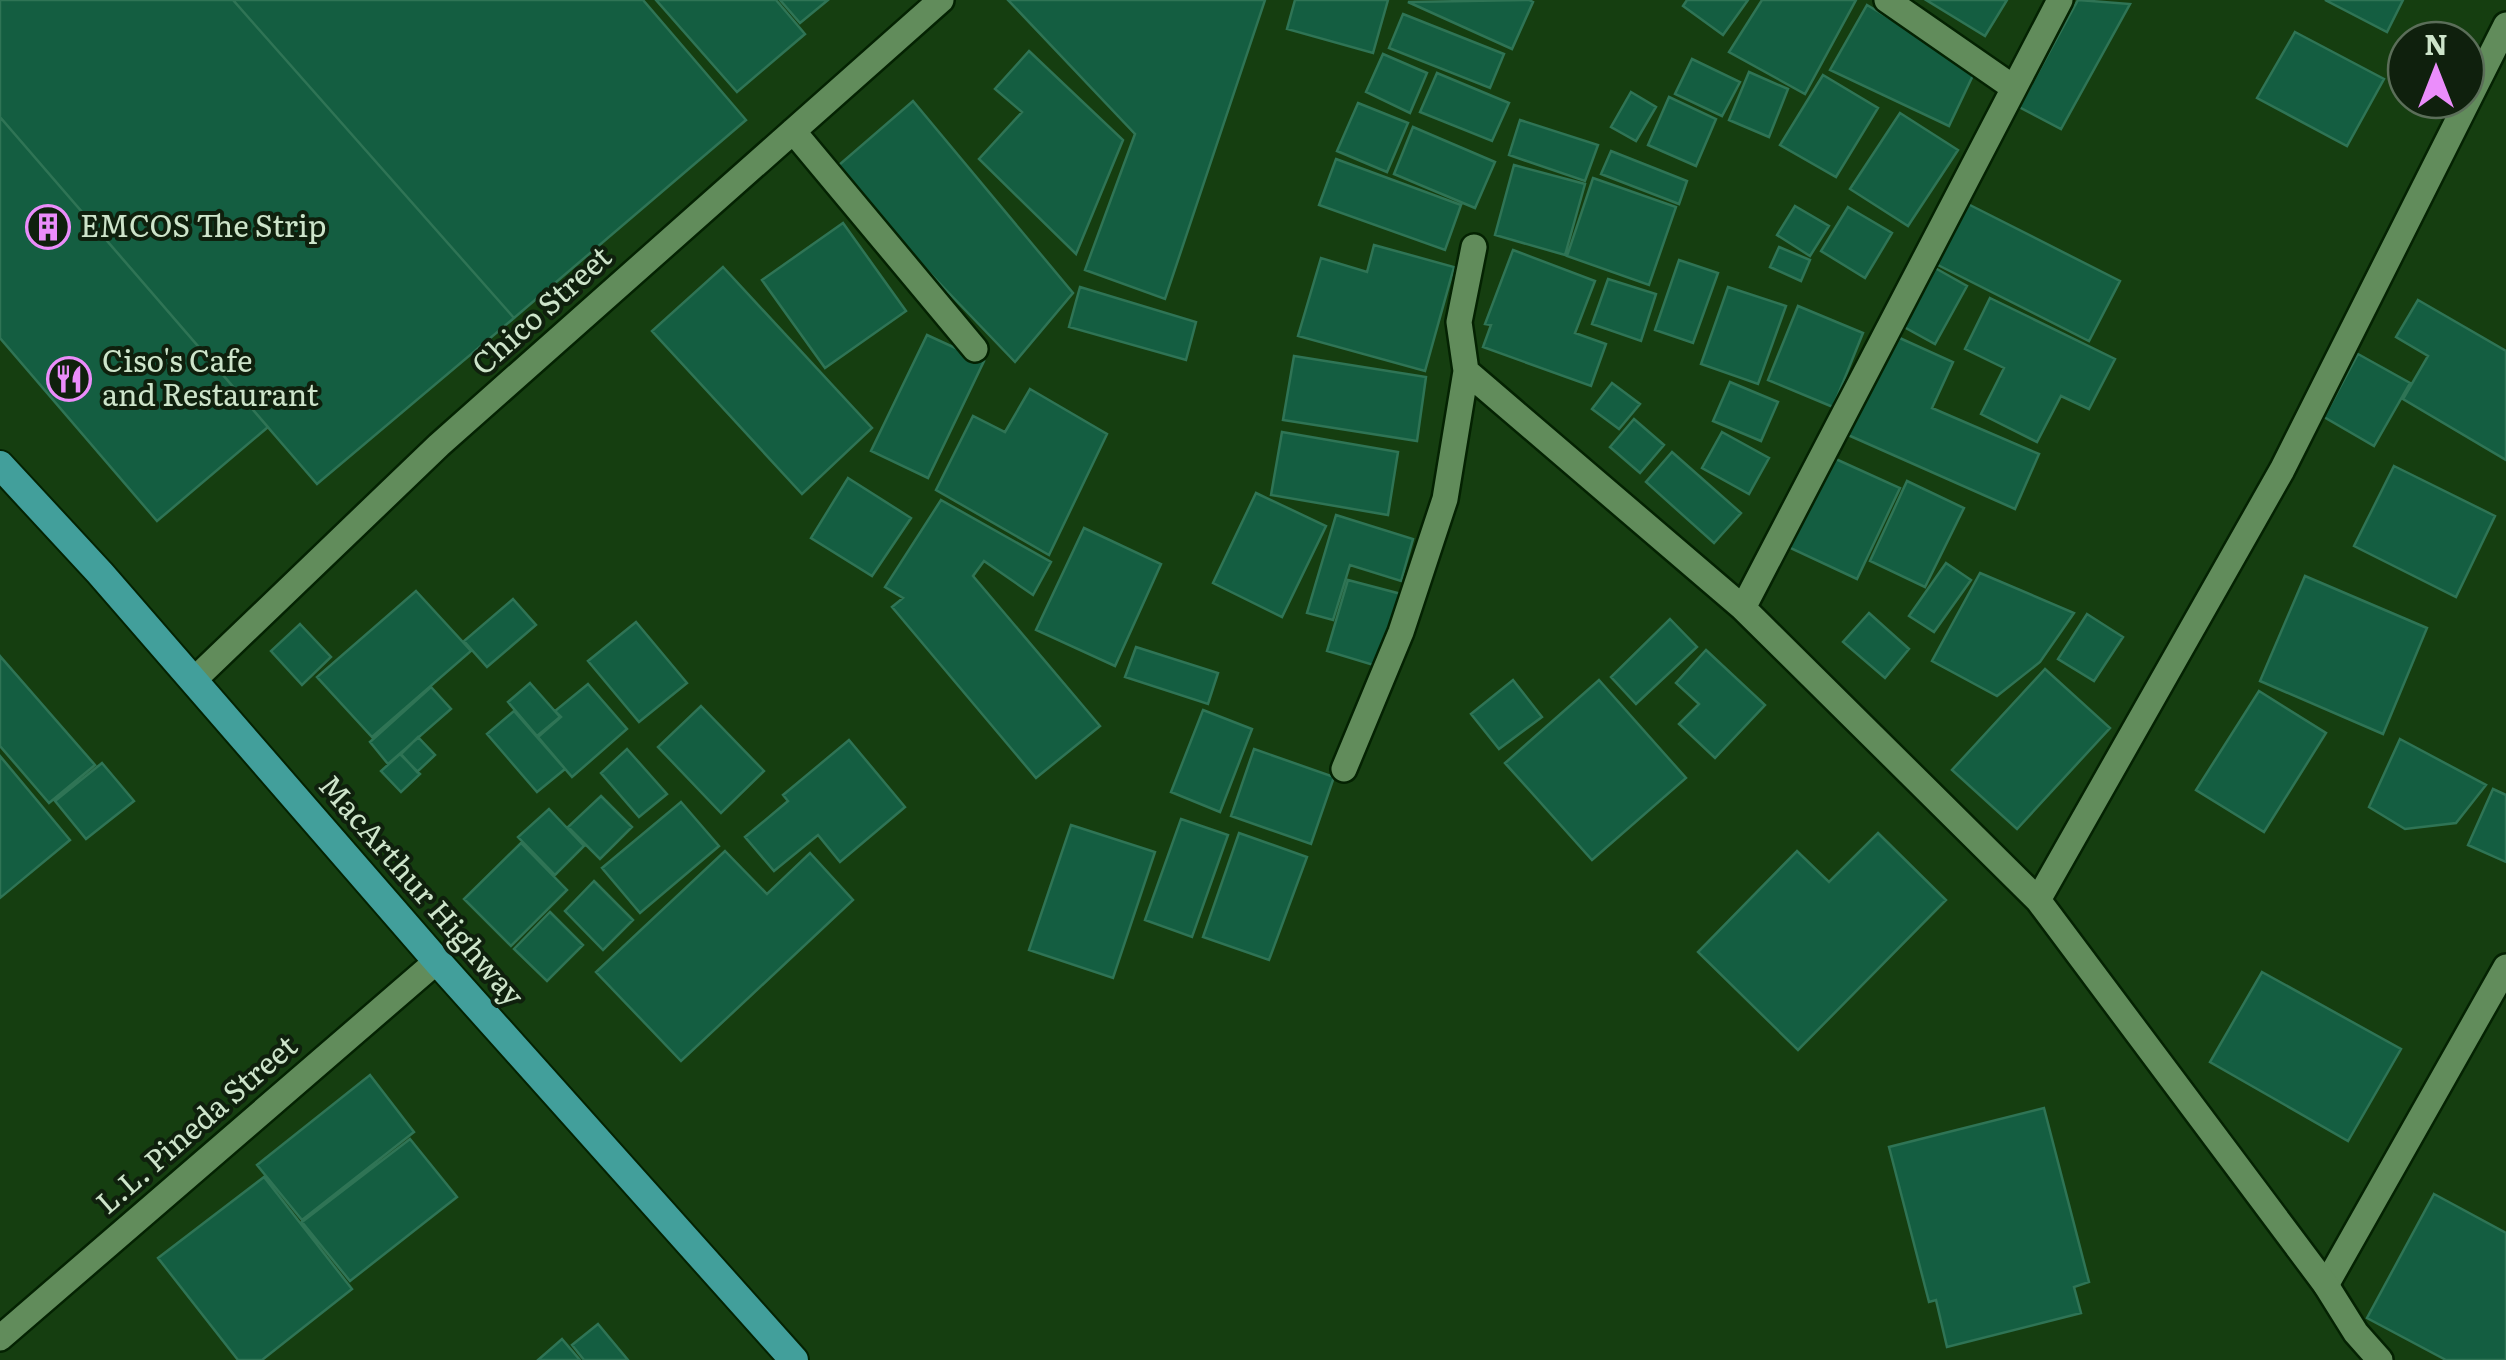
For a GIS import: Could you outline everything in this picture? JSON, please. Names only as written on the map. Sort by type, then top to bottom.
[{"type":"highway","name":"MacArthur Highway","points":[[0,465],[794,1360]]},
{"type":"street","name":"Chico Street","points":[[194,680],[439,445],[942,0]]},
{"type":"street","points":[[1887,0],[2014,88]]},
{"type":"street","points":[[1743,608],[2060,0]]},
{"type":"street","points":[[2038,900],[2282,470],[2506,24]]},
{"type":"street","points":[[794,131],[974,349]]},
{"type":"street","points":[[1344,768],[1401,632],[1445,498],[1466,371],[1459,322],[1474,246]]},
{"type":"street","points":[[1466,371],[1743,608],[2038,900],[2326,1284],[2356,1334],[2380,1360]]},
{"type":"street","name":"L.L. Pineda Street","points":[[0,1338],[437,961]]},
{"type":"street","points":[[2326,1284],[2506,967]]},
{"type":"building","points":[[0,0],[233,0],[514,318],[317,484],[0,117]]},
{"type":"building","points":[[233,0],[643,0],[746,120],[514,318]]},
{"type":"building","points":[[656,0],[776,0],[805,34],[737,92]]},
{"type":"building","points":[[780,0],[828,0],[800,23]]},
{"type":"building","points":[[1008,0],[1265,0],[1165,299],[1085,270],[1135,134]]},
{"type":"building","points":[[1295,0],[1388,0],[1373,53],[1287,29]]},
{"type":"building","points":[[1687,0],[1748,0],[1723,35],[1683,6]]},
{"type":"building","points":[[1762,0],[1856,0],[1805,94],[1729,52]]},
{"type":"building","points":[[1926,0],[2007,0],[1985,36]]},
{"type":"building","points":[[2078,0],[2130,4],[2061,129],[2019,107]]},
{"type":"building","points":[[2325,0],[2403,0],[2393,20],[2386,20],[2386,31]]},
{"type":"building","points":[[1408,2],[1533,2],[1512,49]]},
{"type":"building","points":[[1867,5],[1976,69],[1949,126],[1830,70]]},
{"type":"building","points":[[1403,14],[1504,54],[1490,88],[1389,48]]},
{"type":"building","points":[[2295,32],[2384,79],[2347,146],[2257,98]]},
{"type":"building","points":[[1029,51],[1123,140],[1076,254],[979,159],[1022,112],[995,89]]},
{"type":"building","points":[[1383,54],[1427,73],[1410,113],[1366,92]]},
{"type":"building","points":[[1692,59],[1740,82],[1722,116],[1675,94]]},
{"type":"building","points":[[1749,72],[1788,89],[1769,137],[1729,120]]},
{"type":"building","points":[[1437,73],[1509,103],[1492,141],[1420,112]]},
{"type":"building","points":[[1823,75],[1878,108],[1836,177],[1780,145]]},
{"type":"building","points":[[1631,92],[1656,107],[1636,141],[1611,127]]},
{"type":"building","points":[[1669,97],[1716,119],[1696,166],[1648,145]]},
{"type":"building","points":[[913,101],[1073,293],[1015,362],[832,171]]},
{"type":"building","points":[[1358,103],[1408,123],[1387,172],[1337,151]]},
{"type":"building","points":[[1900,113],[1958,150],[1908,226],[1850,189]]},
{"type":"building","name":"EMCOS The Strip","points":[[0,117],[268,427],[157,521],[0,338]]},
{"type":"building","points":[[1520,120],[1598,145],[1585,181],[1509,155]]},
{"type":"building","points":[[1413,127],[1495,162],[1475,208],[1394,174]]},
{"type":"building","points":[[1611,151],[1687,181],[1679,204],[1601,174]]},
{"type":"building","points":[[1336,159],[1461,205],[1445,250],[1319,205]]},
{"type":"building","points":[[1514,165],[1585,184],[1565,255],[1495,235]]},
{"type":"building","points":[[1593,178],[1676,207],[1649,285],[1567,256]]},
{"type":"building","points":[[1960,200],[2120,281],[2089,341],[1930,261]]},
{"type":"building","points":[[1795,206],[1829,226],[1810,256],[1777,235]]},
{"type":"building","points":[[1848,207],[1892,233],[1865,278],[1821,251]]},
{"type":"building","points":[[843,223],[906,311],[825,368],[762,280]]},
{"type":"building","points":[[1374,245],[1454,267],[1425,371],[1298,336],[1321,258],[1367,272]]},
{"type":"building","points":[[1779,247],[1810,260],[1801,281],[1770,267]]},
{"type":"building","points":[[1513,250],[1595,281],[1575,333],[1606,344],[1591,386],[1483,347],[1491,325],[1485,324]]},
{"type":"building","points":[[1679,260],[1718,273],[1693,343],[1655,330]]},
{"type":"building","points":[[1928,264],[1967,286],[1935,344],[1895,322]]},
{"type":"building","points":[[723,267],[872,428],[802,494],[652,331]]},
{"type":"building","points":[[1608,279],[1656,294],[1641,341],[1592,324]]},
{"type":"building","points":[[1080,287],[1196,322],[1186,360],[1069,327]]},
{"type":"building","points":[[1728,287],[1786,306],[1758,384],[1701,364]]},
{"type":"building","points":[[1990,298],[2115,359],[2089,409],[2061,396],[2037,442],[1981,414],[2004,368],[1965,349]]},
{"type":"building","points":[[2418,300],[2506,351],[2506,460],[2403,399],[2428,356],[2396,337]]},
{"type":"building","points":[[1798,306],[1863,333],[1833,407],[1768,380]]},
{"type":"building","points":[[927,335],[984,361],[928,478],[871,451]]},
{"type":"building","points":[[1893,335],[1953,362],[1932,408],[2039,454],[2015,509],[1848,435]]},
{"type":"building","points":[[2358,354],[2410,383],[2374,446],[2324,417]]},
{"type":"building","points":[[1294,356],[1426,377],[1417,441],[1283,420]]},
{"type":"building","points":[[1730,382],[1778,402],[1761,441],[1713,421]]},
{"type":"building","points":[[1612,383],[1640,404],[1619,429],[1592,409]]},
{"type":"building","points":[[1030,389],[1107,434],[1049,555],[936,490],[973,416],[1005,432]]},
{"type":"building","points":[[1634,419],[1664,445],[1640,473],[1610,447]]},
{"type":"building","points":[[1282,432],[1398,452],[1388,515],[1271,495]]},
{"type":"building","points":[[1722,432],[1769,458],[1749,494],[1702,468]]},
{"type":"building","points":[[1672,452],[1741,513],[1714,543],[1646,482]]},
{"type":"building","points":[[1829,456],[1900,488],[1857,579],[1786,546]]},
{"type":"building","points":[[2394,466],[2495,516],[2456,597],[2354,546]]},
{"type":"building","points":[[848,478],[911,518],[872,576],[811,538]]},
{"type":"building","points":[[1907,481],[1964,508],[1925,587],[1870,561]]},
{"type":"building","points":[[1256,493],[1326,526],[1282,617],[1213,583]]},
{"type":"building","points":[[941,500],[1051,562],[1033,595],[984,561],[973,576],[1100,726],[1036,778],[892,607],[903,598],[885,587]]},
{"type":"building","points":[[1336,515],[1413,539],[1401,581],[1350,565],[1333,620],[1307,613]]},
{"type":"building","points":[[1084,528],[1161,564],[1115,666],[1036,630]]},
{"type":"building","points":[[1946,563],[1971,580],[1934,632],[1909,616]]},
{"type":"building","points":[[1980,573],[2074,613],[2040,662],[1997,696],[1932,661]]},
{"type":"building","points":[[2305,576],[2427,628],[2383,734],[2260,681]]},
{"type":"building","points":[[1348,580],[1401,594],[1380,667],[1327,651]]},
{"type":"building","points":[[416,591],[471,651],[372,737],[317,677]]},
{"type":"building","points":[[513,599],[536,625],[487,667],[464,641]]},
{"type":"building","points":[[1869,613],[1909,649],[1885,678],[1843,642]]},
{"type":"building","points":[[2087,614],[2123,637],[2094,681],[2058,659]]},
{"type":"building","points":[[1670,619],[1697,647],[1636,704],[1611,677]]},
{"type":"building","points":[[636,622],[687,683],[639,722],[588,661]]},
{"type":"building","points":[[300,624],[331,657],[302,685],[271,651]]},
{"type":"building","points":[[1136,647],[1218,673],[1208,704],[1125,677]]},
{"type":"building","points":[[1706,650],[1765,705],[1715,758],[1679,724],[1699,704],[1676,683]]},
{"type":"building","points":[[0,656],[95,765],[49,803],[0,746]]},
{"type":"building","points":[[2045,669],[2110,728],[2017,829],[1952,770]]},
{"type":"building","points":[[1513,680],[1542,717],[1499,749],[1471,714]]},
{"type":"building","points":[[1599,680],[1686,778],[1592,860],[1505,763]]},
{"type":"building","points":[[530,683],[560,717],[537,736],[508,702]]},
{"type":"building","points":[[588,684],[627,729],[572,777],[538,737],[561,717],[555,711]]},
{"type":"building","points":[[431,687],[451,709],[388,764],[370,742]]},
{"type":"building","points":[[2259,691],[2326,733],[2264,832],[2196,790]]},
{"type":"building","points":[[701,706],[764,771],[721,813],[658,747]]},
{"type":"building","points":[[1203,710],[1252,729],[1220,812],[1171,792]]},
{"type":"building","points":[[514,711],[565,769],[537,792],[487,734]]},
{"type":"building","points":[[418,737],[435,755],[417,772],[401,754]]},
{"type":"building","points":[[2400,739],[2486,785],[2456,823],[2405,829],[2369,807]]},
{"type":"building","points":[[849,740],[905,807],[840,862],[818,835],[774,871],[745,837],[788,801],[783,795]]},
{"type":"building","points":[[627,749],[667,794],[639,817],[601,773]]},
{"type":"building","points":[[1254,749],[1334,777],[1311,844],[1231,816]]},
{"type":"building","points":[[400,754],[420,774],[401,792],[381,771]]},
{"type":"building","points":[[0,756],[70,840],[0,898]]},
{"type":"building","points":[[102,763],[134,801],[86,839],[55,801]]},
{"type":"building","points":[[2493,789],[2506,795],[2506,862],[2468,845]]},
{"type":"building","points":[[601,796],[632,827],[600,859],[568,827]]},
{"type":"building","points":[[681,802],[719,846],[640,913],[602,868]]},
{"type":"building","points":[[549,809],[584,846],[555,875],[518,837]]},
{"type":"building","points":[[1181,819],[1228,835],[1192,937],[1145,920]]},
{"type":"building","points":[[1071,825],[1155,852],[1113,978],[1029,950]]},
{"type":"building","points":[[1239,833],[1307,857],[1269,960],[1203,937]]},
{"type":"building","points":[[1878,833],[1946,900],[1798,1050],[1698,952],[1797,851],[1829,882]]},
{"type":"building","points":[[521,843],[567,890],[511,946],[464,899]]},
{"type":"building","points":[[725,851],[767,894],[810,853],[853,900],[681,1061],[596,972]]},
{"type":"building","points":[[594,881],[633,920],[603,950],[565,911]]},
{"type":"building","points":[[550,912],[583,945],[547,981],[514,949]]},
{"type":"building","points":[[2262,972],[2401,1049],[2348,1141],[2210,1062]]},
{"type":"building","points":[[370,1075],[414,1132],[302,1220],[257,1165]]},
{"type":"building","points":[[2044,1108],[2089,1282],[2074,1287],[2081,1313],[1947,1347],[1936,1300],[1929,1302],[1889,1147]]},
{"type":"building","points":[[410,1139],[457,1197],[350,1281],[302,1222]]},
{"type":"building","points":[[264,1177],[352,1289],[262,1360],[238,1360],[158,1258]]},
{"type":"building","points":[[2434,1194],[2506,1233],[2506,1360],[2446,1360],[2367,1318]]},
{"type":"building","points":[[598,1324],[628,1360],[584,1360],[572,1345]]},
{"type":"building","points":[[562,1339],[580,1360],[538,1360]]},
{"type":"place","name":"EMCOS The Strip","points":[[48,227]]},
{"type":"place","name":"Ciso's Cafe and Restaurant","points":[[69,379]]}]
